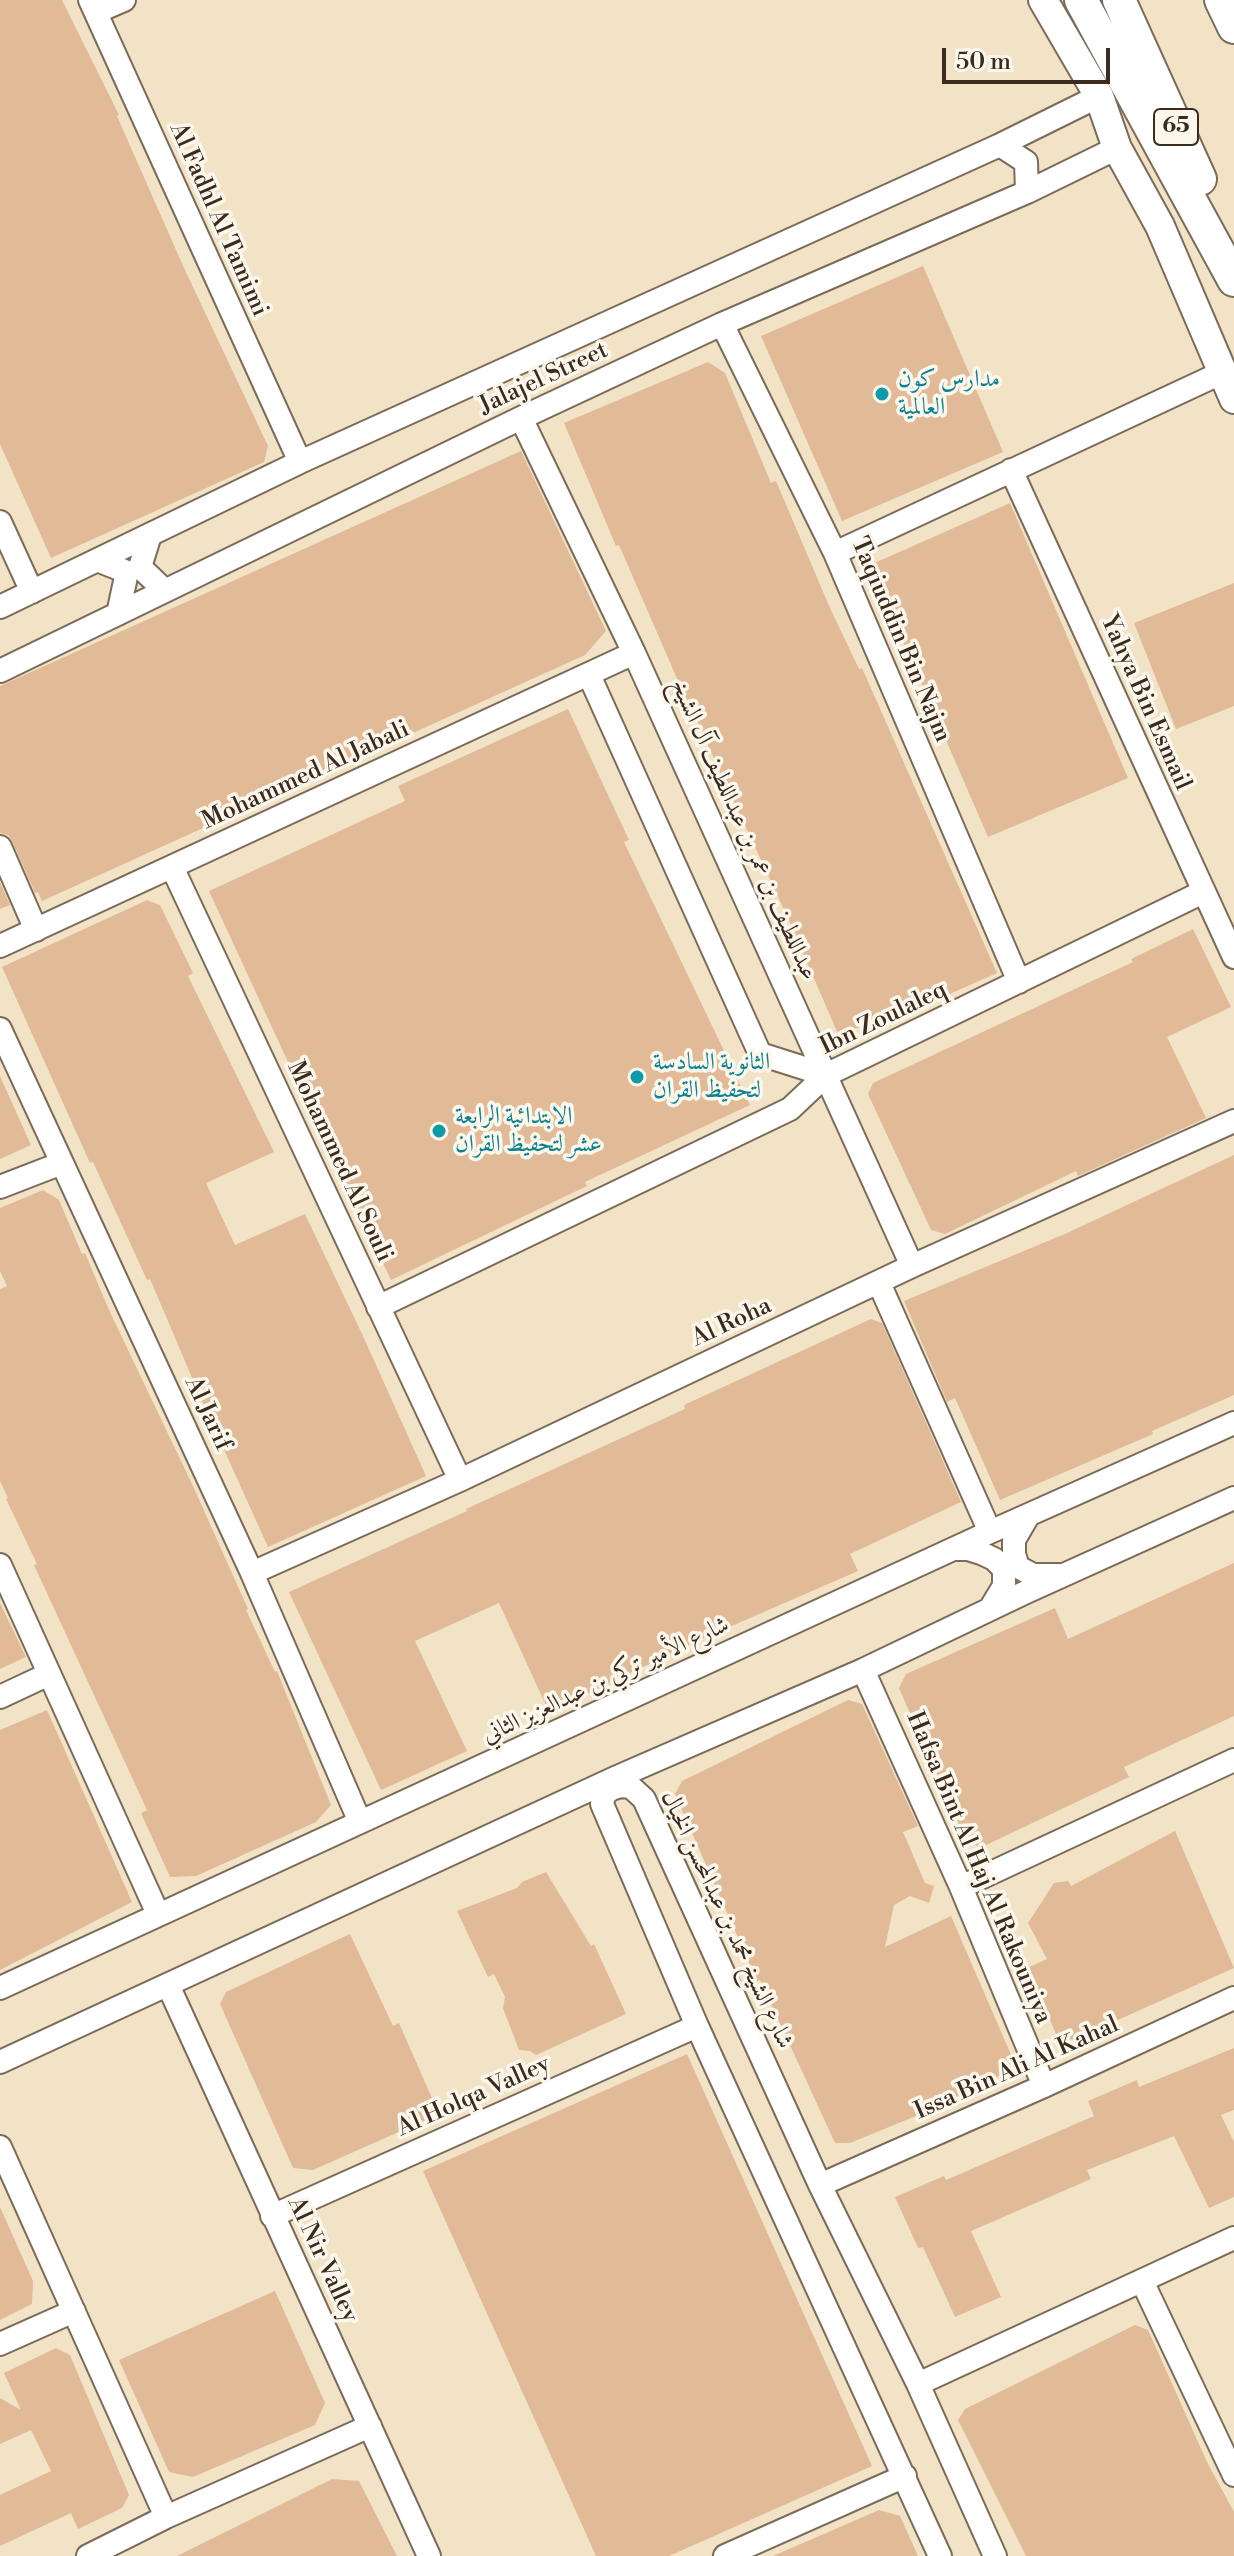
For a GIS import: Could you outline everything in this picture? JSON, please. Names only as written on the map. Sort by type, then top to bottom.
[{"type":"highway","points":[[1081,0],[1234,280]]},
{"type":"highway","name":"65","points":[[1119,0],[1234,254]]},
{"type":"highway","points":[[1221,0],[1234,27]]},
{"type":"main road","points":[[1043,0],[1099,96],[1117,148],[1160,226],[1234,399]]},
{"type":"street","points":[[93,6],[124,0]]},
{"type":"street","name":"Al Fadhl Al Tamimi","points":[[93,6],[300,462]]},
{"type":"street","name":"Jalajel Street","points":[[0,607],[300,462],[1000,145],[1099,96]]},
{"type":"street","points":[[1000,145],[1026,162],[1027,192]]},
{"type":"street","name":"Jalajel Street","points":[[0,671],[521,418],[722,324],[1027,192],[1117,148]]},
{"type":"street","name":"Taqiuddin Bin Najm","points":[[722,324],[835,553],[1019,982]]},
{"type":"street","points":[[835,553],[1221,373]]},
{"type":"street","name":"عبداللطيف بن عمر بن عبداللطيف آل الشيخ","points":[[521,418],[634,653],[912,1266]]},
{"type":"street","name":"Yahya Bin Esmail","points":[[1011,470],[1234,957]]},
{"type":"street","points":[[0,522],[32,592]]},
{"type":"street","points":[[150,535],[140,567],[165,591]]},
{"type":"street","points":[[97,560],[127,572],[118,614]]},
{"type":"street","name":"Mohammed Al Jabali","points":[[0,946],[634,653]]},
{"type":"street","points":[[589,675],[760,1054],[826,1075]]},
{"type":"street","points":[[0,847],[36,930]]},
{"type":"street","name":"Mohammed Al Souli","points":[[172,867],[460,1480]]},
{"type":"street","name":"Ibn Zoulaleq","points":[[378,1307],[790,1109],[826,1075],[1203,892]]},
{"type":"street","name":"Al Jarif","points":[[0,1029],[252,1573],[360,1822]]},
{"type":"street","name":"Al Roha","points":[[252,1573],[460,1480],[912,1266],[1234,1121]]},
{"type":"street","points":[[0,1187],[62,1163]]},
{"type":"street","points":[[879,1283],[990,1532]]},
{"type":"street","name":"شارع الأمير تركي بن عبدالعزيز الثاني","points":[[0,1988],[990,1532],[1234,1423]]},
{"type":"street","points":[[0,2062],[615,1778],[863,1670],[1234,1498]]},
{"type":"street","points":[[1028,1516],[1014,1540],[1018,1567],[1033,1575],[1065,1575]]},
{"type":"street","points":[[955,1549],[981,1553],[994,1559],[1004,1569],[1004,1586],[989,1610]]},
{"type":"street","points":[[0,1565],[158,1914]]},
{"type":"street","name":"Hafsa Bint Al Haj Al Rakouniya","points":[[863,1670],[961,1887],[1044,2086]]},
{"type":"street","points":[[0,1697],[49,1674]]},
{"type":"street","points":[[961,1887],[1234,1760]]},
{"type":"street","name":"شارع الشيخ محمد بن عبدالمحسن الخيال","points":[[940,2556],[697,2026],[602,1804],[604,1795],[611,1789],[631,1787],[644,1799],[820,2185],[918,2384],[995,2556]]},
{"type":"street","name":"Al Nir Valley","points":[[168,1985],[429,2556]]},
{"type":"street","name":"Issa Bin Ali Al Kahal","points":[[820,2185],[1234,1998]]},
{"type":"street","name":"Al Holqa Valley","points":[[272,2216],[697,2026]]},
{"type":"street","points":[[0,2147],[166,2517]]},
{"type":"street","points":[[918,2384],[1234,2238]]},
{"type":"street","points":[[1142,2281],[1234,2475]]},
{"type":"street","points":[[0,2344],[74,2311]]},
{"type":"street","points":[[88,2556],[166,2517],[370,2426]]},
{"type":"street","points":[[725,2556],[905,2476]]},
{"type":"building","points":[[0,0],[62,0],[119,115],[184,268],[268,446],[264,462],[51,558],[0,444]]},
{"type":"building","name":"مدارس كون العالمية","points":[[923,266],[1003,452],[842,521],[761,336]]},
{"type":"building","points":[[708,362],[725,373],[771,483],[776,481],[830,608],[859,669],[862,668],[997,973],[927,1004],[924,998],[839,1036],[619,545],[616,546],[564,423]]},
{"type":"building","points":[[521,451],[606,631],[585,655],[42,901],[38,892],[35,893],[12,841],[8,835],[0,833],[0,686]]},
{"type":"building","points":[[1010,503],[1128,778],[988,837],[870,565]]},
{"type":"building","points":[[1234,583],[1234,706],[1176,729],[1134,623]]},
{"type":"building","points":[[568,709],[629,840],[624,842],[750,1105],[585,1182],[587,1186],[391,1280],[292,1076],[209,891],[405,801],[398,786]]},
{"type":"building","points":[[0,882],[10,905],[0,909]]},
{"type":"building","points":[[147,900],[160,905],[193,973],[188,976],[274,1152],[206,1183],[235,1245],[305,1214],[426,1476],[268,1547],[150,1279],[147,1280],[93,1162],[90,1163],[2,967]]},
{"type":"building","points":[[1193,929],[1231,1007],[1167,1037],[1206,1118],[1078,1176],[1076,1171],[945,1234],[931,1230],[868,1094],[873,1083],[1133,962],[1131,959]]},
{"type":"building","points":[[0,1076],[31,1145],[0,1159]]},
{"type":"building","points":[[1234,1155],[1234,1395],[1152,1431],[1153,1434],[1000,1500],[955,1398],[947,1402],[904,1301],[1067,1233]]},
{"type":"building","points":[[43,1190],[59,1200],[82,1254],[85,1253],[193,1486],[246,1610],[277,1671],[331,1805],[316,1822],[196,1876],[170,1877],[141,1813],[147,1810],[34,1565],[37,1564],[0,1481],[0,1289],[7,1286],[0,1271],[0,1208]]},
{"type":"building","points":[[871,1319],[882,1323],[961,1502],[850,1554],[858,1571],[695,1642],[549,1712],[499,1603],[415,1641],[467,1751],[381,1790],[289,1592],[685,1409],[684,1405]]},
{"type":"building","points":[[1234,1563],[1234,1716],[1124,1767],[1129,1777],[980,1848],[964,1836],[899,1688],[906,1674],[1055,1608],[1068,1639]]},
{"type":"building","points":[[0,1603],[26,1657],[0,1669]]},
{"type":"building","points":[[848,1700],[862,1704],[918,1826],[903,1832],[925,1883],[934,1886],[929,1903],[910,1896],[894,1905],[885,1947],[951,1916],[1012,2057],[1009,2071],[928,2111],[850,2143],[835,2143],[760,1980],[757,1981],[675,1794],[682,1781]]},
{"type":"building","points":[[47,1710],[132,1902],[0,1970],[0,1730]]},
{"type":"building","points":[[1175,1831],[1234,1968],[1073,2040],[1057,2036],[1027,1968],[1047,1959],[1028,1923],[1054,1883],[1068,1881],[1071,1886]]},
{"type":"building","points":[[546,1872],[591,1946],[594,1944],[626,2014],[536,2055],[519,2050],[503,2008],[505,1997],[494,1974],[488,1977],[457,1911],[517,1888],[522,1882]]},
{"type":"building","points":[[350,1934],[393,2026],[399,2023],[439,2114],[313,2170],[293,2168],[220,2004],[226,1992]]},
{"type":"building","points":[[1234,2048],[1234,2110],[1221,2115],[1234,2142],[1234,2197],[1209,2208],[1174,2136],[1087,2170],[1091,2179],[971,2231],[1001,2297],[955,2317],[923,2247],[918,2248],[895,2197],[944,2176],[946,2180],[1094,2116],[1088,2101],[1137,2080],[1139,2087]]},
{"type":"building","points":[[687,2054],[872,2466],[669,2556],[596,2556],[423,2171]]},
{"type":"building","points":[[0,2207],[33,2281],[32,2304],[0,2320]]},
{"type":"building","points":[[275,2291],[325,2403],[315,2425],[193,2477],[169,2472],[119,2360]]},
{"type":"building","points":[[1135,2325],[1148,2330],[1207,2462],[1234,2512],[1234,2556],[1026,2556],[958,2420],[965,2409]]},
{"type":"building","points":[[56,2348],[70,2355],[129,2495],[122,2508],[78,2529],[71,2513],[0,2546],[0,2495],[51,2471],[31,2430],[0,2444],[0,2398],[21,2410],[4,2373]]},
{"type":"building","points":[[332,2479],[359,2481],[397,2556],[177,2556]]},
{"type":"building","points":[[879,2510],[900,2516],[918,2556],[773,2556]]},
{"type":"place","name":"مدارس كون العالمية","points":[[882,394]]},
{"type":"place","name":"الثانوية السادسة لتحفيظ القران","points":[[637,1077]]},
{"type":"place","name":"الابتدائية الرابعة عشر لتحفيظ القران","points":[[439,1131]]}]
